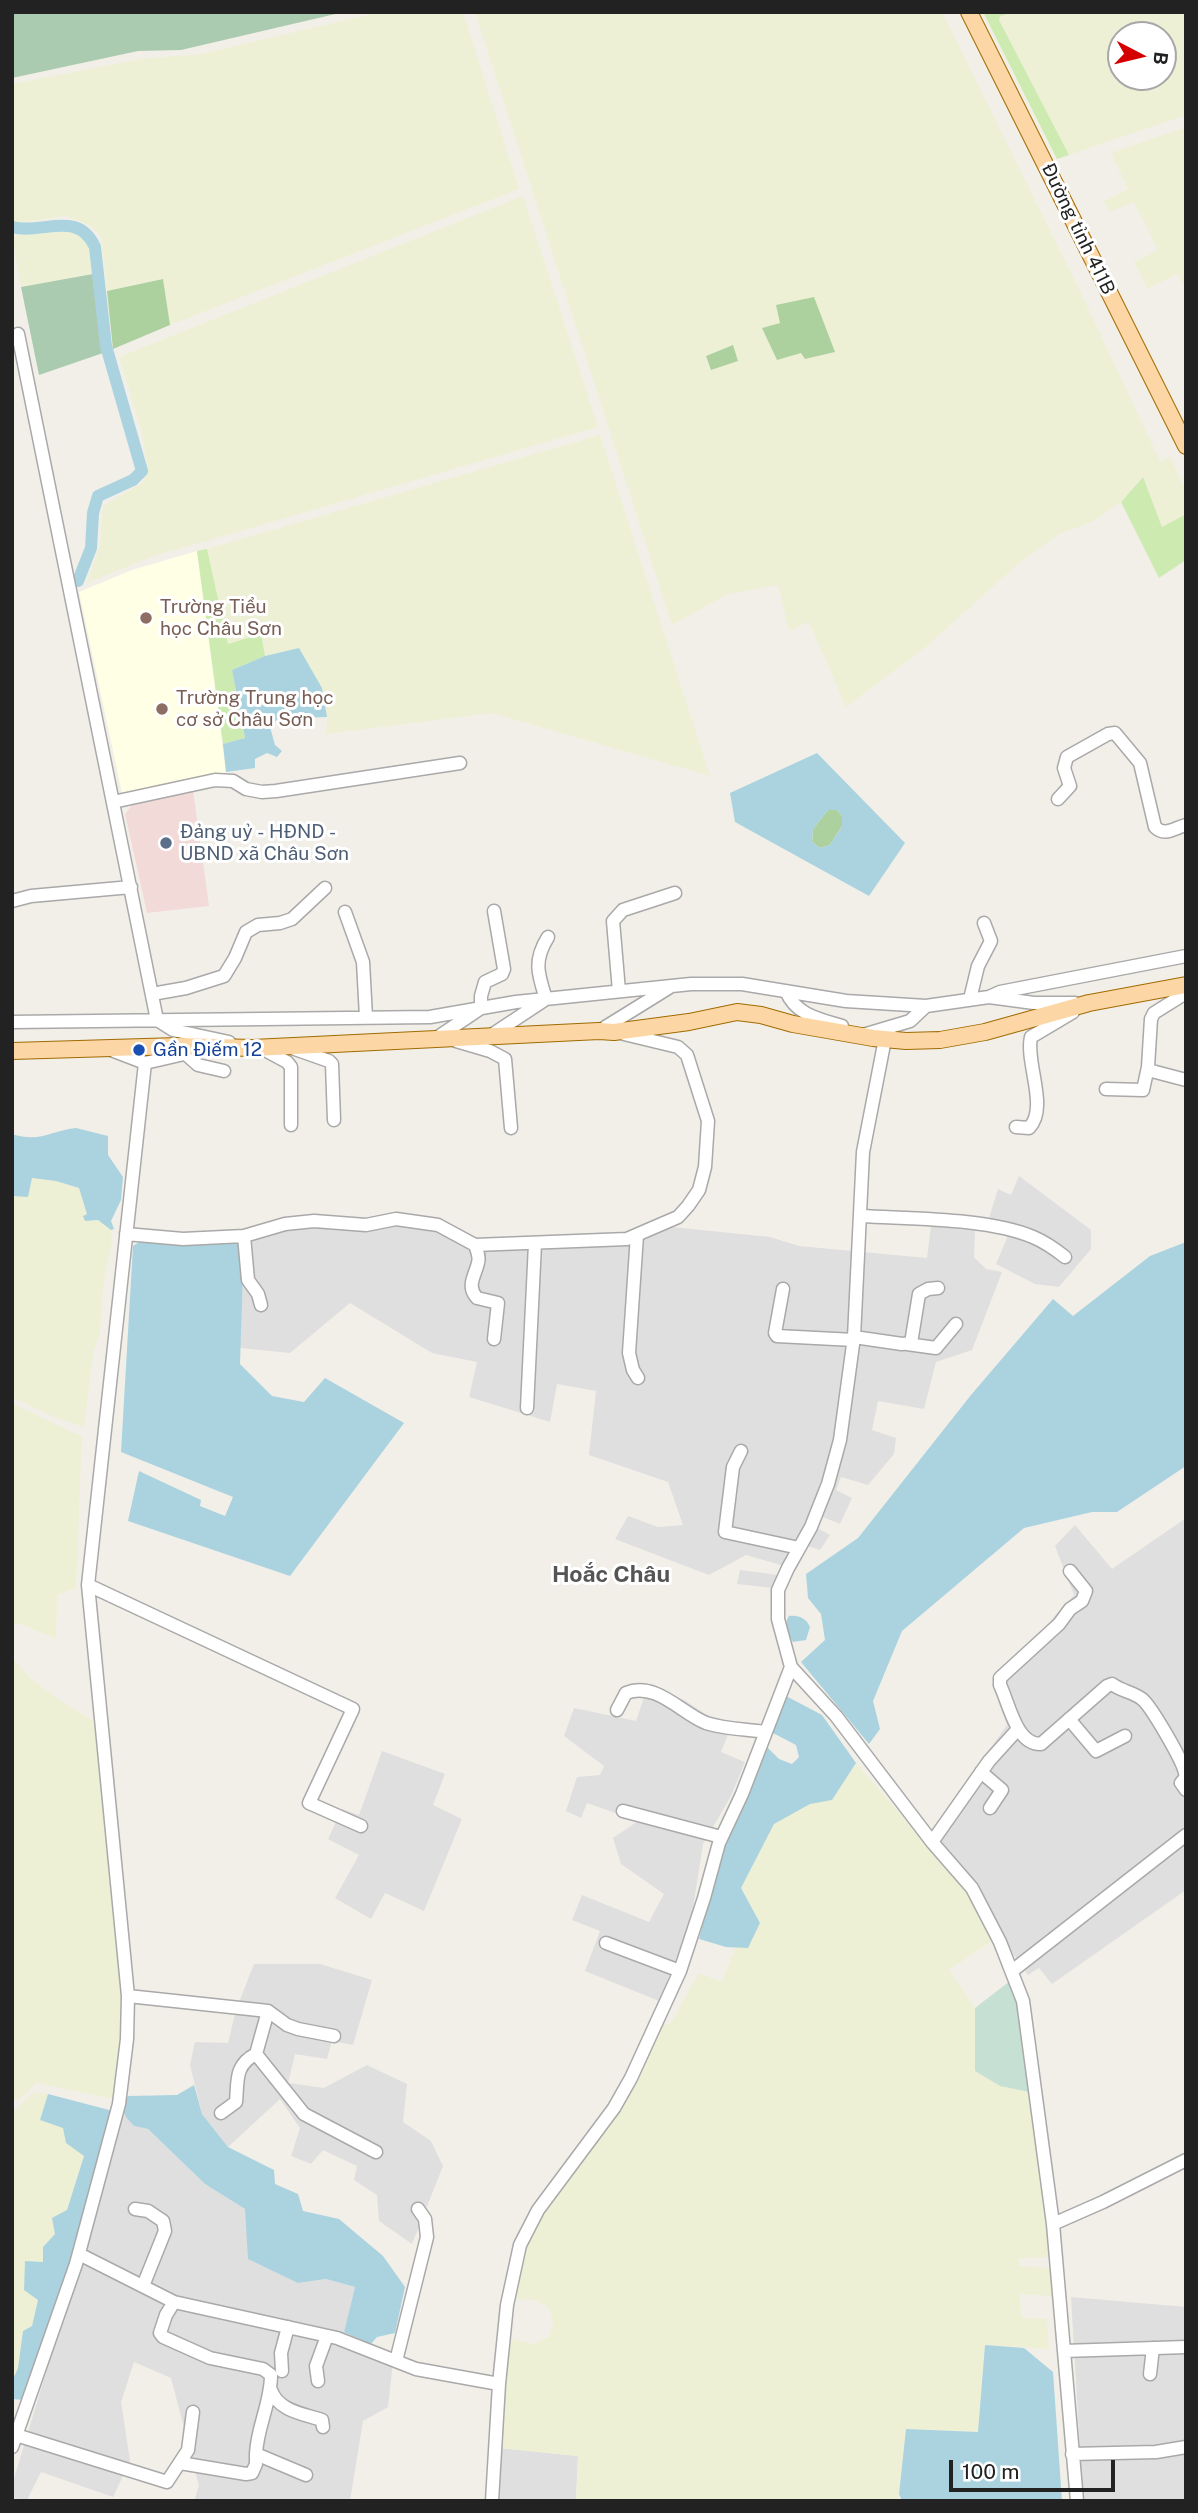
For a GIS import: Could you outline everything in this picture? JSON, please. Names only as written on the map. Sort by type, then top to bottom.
[{"type":"main road","name":"Đường tỉnh 411B","points":[[969,12],[1186,446]]},
{"type":"main road","points":[[12,1051],[104,1047],[181,1050],[257,1048],[606,1031],[689,1022],[737,1012],[823,1030],[885,1039],[940,1040],[985,1032],[1089,1003],[1186,985]]},
{"type":"street","points":[[18,334],[157,1020],[173,1030],[257,1048],[288,1062],[291,1067],[291,1125]]},
{"type":"street","points":[[1058,799],[1071,784],[1064,768],[1067,757],[1108,734],[1115,733],[1140,763],[1155,827],[1168,833],[1186,825]]},
{"type":"street","points":[[113,802],[215,780],[233,781],[246,789],[276,791],[460,763]]},
{"type":"street","points":[[12,901],[31,896],[131,887]]},
{"type":"street","points":[[152,994],[186,988],[224,976],[246,932],[258,925],[292,919],[326,888]]},
{"type":"street","points":[[619,991],[613,921],[623,910],[675,893]]},
{"type":"street","points":[[481,1008],[485,982],[500,976],[503,971],[494,911]]},
{"type":"street","points":[[345,912],[363,962],[366,1017]]},
{"type":"street","points":[[970,999],[978,967],[991,943],[984,923]]},
{"type":"street","points":[[546,999],[538,956],[548,937]]},
{"type":"street","points":[[989,997],[1041,983],[1186,956]]},
{"type":"street","points":[[12,1023],[429,1017],[546,999],[673,985],[743,984],[846,1001],[926,1006],[989,997],[1034,1003],[1089,1003]]},
{"type":"street","points":[[606,1031],[673,985]]},
{"type":"street","points":[[786,991],[793,1004],[807,1014],[857,1034],[910,1021],[926,1006]]},
{"type":"street","points":[[1106,1089],[1143,1090],[1148,1070],[1153,1014],[1186,993]]},
{"type":"street","points":[[490,1037],[546,999]]},
{"type":"street","points":[[1016,1127],[1030,1128],[1034,1121],[1037,1096],[1029,1047],[1031,1037],[1089,1003]]},
{"type":"street","points":[[440,1039],[481,1008]]},
{"type":"street","points":[[126,1234],[183,1239],[244,1236],[285,1224],[314,1221],[366,1225],[396,1219],[438,1225],[475,1245],[627,1239],[637,1235],[678,1217],[699,1190],[705,1167],[705,1133],[708,1121],[687,1055],[678,1047],[606,1031]]},
{"type":"street","points":[[440,1039],[489,1051],[505,1059],[511,1128]]},
{"type":"street","points":[[885,1039],[863,1153],[854,1338],[840,1440],[811,1527],[779,1590],[778,1619],[791,1667],[836,1716],[932,1842],[972,1888],[1000,1942],[1023,2001],[1053,2224],[1077,2501]]},
{"type":"street","points":[[289,1046],[332,1064],[334,1120]]},
{"type":"street","points":[[104,1047],[145,1063],[181,1050],[198,1065],[224,1071]]},
{"type":"street","points":[[145,1063],[88,1586],[128,1996],[127,2039],[120,2104],[79,2254],[14,2441],[167,2482],[188,2449],[193,2412]]},
{"type":"street","points":[[1148,1070],[1186,1080]]},
{"type":"street","points":[[862,1216],[938,1220],[1016,1230],[1049,1245],[1065,1257]]},
{"type":"street","points":[[637,1235],[629,1353],[638,1378]]},
{"type":"street","points":[[244,1236],[248,1280],[258,1294],[261,1305]]},
{"type":"street","points":[[527,1408],[535,1244]]},
{"type":"street","points":[[475,1245],[480,1259],[473,1277],[472,1291],[477,1298],[498,1303],[494,1339]]},
{"type":"street","points":[[907,1344],[911,1343],[914,1337],[919,1294],[928,1289],[939,1288]]},
{"type":"street","points":[[783,1289],[775,1333],[777,1336],[854,1338],[936,1348],[956,1324]]},
{"type":"street","points":[[741,1451],[733,1467],[725,1532],[799,1548]]},
{"type":"street","points":[[1070,1571],[1086,1591],[1082,1601],[1070,1609],[1059,1625],[1000,1678],[1000,1685],[1018,1729],[1030,1742],[1041,1744],[1110,1684],[1142,1699],[1149,1706],[1185,1772],[1181,1783],[1186,1790]]},
{"type":"street","points":[[88,1586],[353,1709],[309,1803],[362,1826]]},
{"type":"street","points":[[492,2501],[507,2305],[520,2245],[538,2210],[614,2108],[631,2078],[680,1971],[721,1837],[742,1794],[791,1667]]},
{"type":"street","points":[[617,1710],[626,1693],[640,1691],[674,1702],[695,1717],[716,1726],[765,1732]]},
{"type":"street","points":[[1069,1720],[1096,1751],[1125,1736]]},
{"type":"street","points":[[932,1842],[981,1772],[1018,1729]]},
{"type":"street","points":[[981,1772],[1002,1790],[990,1808]]},
{"type":"street","points":[[623,1811],[721,1837]]},
{"type":"street","points":[[1012,1971],[1186,1835]]},
{"type":"street","points":[[606,1943],[680,1971]]},
{"type":"street","points":[[128,1996],[268,2011],[287,2025],[334,2036]]},
{"type":"street","points":[[221,2113],[236,2102],[236,2078],[246,2059],[256,2054],[268,2011]]},
{"type":"street","points":[[256,2054],[304,2114],[376,2152]]},
{"type":"street","points":[[1053,2224],[1186,2160]]},
{"type":"street","points":[[135,2209],[148,2211],[163,2221],[165,2231],[143,2286]]},
{"type":"street","points":[[396,2361],[427,2237],[425,2220],[418,2209]]},
{"type":"street","points":[[79,2254],[174,2302],[327,2336],[416,2368],[499,2385]]},
{"type":"street","points":[[174,2302],[161,2327],[160,2333],[163,2337],[210,2358],[263,2369],[271,2375],[271,2390],[259,2431],[256,2464],[252,2473],[180,2463]]},
{"type":"street","points":[[282,2371],[281,2353],[288,2327]]},
{"type":"street","points":[[318,2381],[316,2366],[327,2336]]},
{"type":"street","points":[[1064,2351],[1186,2347]]},
{"type":"street","points":[[1150,2374],[1153,2348]]},
{"type":"street","points":[[271,2390],[274,2399],[284,2407],[322,2420],[323,2427]]},
{"type":"street","points":[[1072,2454],[1156,2452],[1186,2447]]},
{"type":"street","points":[[256,2454],[306,2475]]},
{"type":"shaded area","points":[[12,12],[344,12],[181,50],[138,51],[12,78]]},
{"type":"shaded area","points":[[380,12],[463,12],[519,189],[170,325],[163,279],[107,291],[101,237],[91,226],[66,216],[18,223],[12,221],[12,84],[141,59],[201,54]]},
{"type":"shaded area","points":[[475,12],[942,12],[1080,291],[1160,461],[1170,456],[1186,491],[1186,514],[1162,527],[1142,477],[1121,502],[1092,522],[1059,534],[1019,563],[927,646],[846,707],[809,622],[789,631],[778,585],[728,594],[672,625]],"holes":[[[780,323],[835,351],[801,353],[763,329]]]},
{"type":"shaded area","points":[[1014,12],[1186,12],[1186,115],[1069,155],[999,20],[1000,16]]},
{"type":"shaded area","points":[[1186,127],[1186,289],[1178,274],[1147,289],[1134,262],[1158,250],[1134,202],[1109,212],[1104,201],[1128,189],[1111,153]]},
{"type":"shaded area","points":[[523,196],[598,427],[151,557],[87,583],[100,545],[103,506],[142,483],[148,472],[141,429],[119,357]]},
{"type":"shaded area","points":[[65,230],[80,234],[88,244],[93,274],[21,287],[12,236]]},
{"type":"shaded area","points":[[93,274],[103,353],[39,375],[21,287]]},
{"type":"shaded area","points":[[600,435],[710,776],[492,713],[326,734],[327,717],[322,688],[299,649],[265,656],[261,634],[228,645],[207,549]]},
{"type":"shaded area","points":[[197,551],[226,772],[122,793],[79,592],[132,570]]},
{"type":"shaded area","name":"Đảng uỷ - HĐND - UBND xã Châu Sơn","points":[[193,790],[209,906],[147,913],[125,814],[132,805]]},
{"type":"shaded area","points":[[1019,1176],[1091,1230],[1091,1249],[1059,1287],[1035,1284],[996,1264],[1012,1226],[989,1218],[998,1189],[1011,1195]]},
{"type":"shaded area","points":[[31,1178],[56,1181],[79,1188],[91,1221],[98,1220],[111,1230],[112,1241],[103,1287],[100,1333],[93,1353],[84,1427],[54,1417],[12,1397],[12,1196],[28,1197]]},
{"type":"shaded area","points":[[296,1216],[443,1222],[480,1240],[632,1234],[652,1225],[770,1237],[799,1246],[927,1258],[931,1226],[975,1231],[974,1257],[986,1269],[1002,1272],[972,1350],[936,1362],[924,1409],[878,1401],[872,1430],[896,1438],[894,1454],[868,1485],[841,1477],[836,1490],[852,1498],[840,1524],[823,1517],[817,1528],[830,1535],[820,1550],[808,1546],[782,1589],[737,1584],[740,1570],[778,1575],[781,1565],[746,1555],[709,1575],[615,1539],[628,1516],[658,1527],[683,1525],[668,1482],[589,1455],[596,1391],[557,1384],[550,1422],[469,1397],[477,1362],[432,1353],[350,1303],[290,1353],[240,1348],[244,1243],[240,1232]]},
{"type":"shaded area","points":[[12,1403],[82,1437],[76,1588],[57,1595],[56,1639],[19,1623],[12,1625]]},
{"type":"shaded area","points":[[1186,1518],[1186,1890],[1052,1984],[1039,1968],[1028,1975],[929,1834],[1007,1725],[992,1685],[1074,1595],[1055,1546],[1075,1525],[1112,1569]]},
{"type":"shaded area","points":[[12,1657],[31,1679],[94,1721],[116,1918],[123,2013],[114,2099],[36,2083],[19,2100],[12,2099]]},
{"type":"shaded area","points":[[648,1686],[684,1700],[707,1715],[733,1722],[721,1752],[745,1762],[731,1796],[703,1844],[693,1908],[659,2001],[585,1971],[600,1931],[572,1920],[582,1895],[649,1922],[664,1894],[621,1864],[613,1838],[638,1821],[587,1803],[581,1818],[566,1811],[577,1777],[600,1775],[604,1766],[564,1736],[574,1708],[636,1721]]},
{"type":"shaded area","points":[[382,1751],[445,1774],[433,1805],[462,1819],[424,1911],[385,1893],[371,1919],[335,1898],[359,1855],[328,1839],[342,1809],[359,1815]]},
{"type":"shaded area","points":[[856,1763],[968,1892],[995,1939],[949,1970],[975,2008],[976,2071],[1000,2086],[1029,2092],[1051,2257],[1019,2258],[1019,2266],[1051,2268],[1054,2296],[1020,2294],[1021,2318],[1047,2319],[1049,2349],[985,2345],[978,2432],[906,2429],[898,2501],[576,2501],[578,2456],[499,2448],[508,2338],[533,2344],[549,2337],[553,2324],[549,2308],[535,2300],[516,2299],[526,2247],[533,2229],[629,2097],[644,2069],[662,2023],[670,2024],[699,1973],[722,1982],[736,1947],[748,1947],[760,1923],[741,1888],[774,1824],[810,1804],[832,1800]]},
{"type":"shaded area","points":[[254,1964],[320,1964],[372,1980],[353,2045],[332,2041],[327,2059],[295,2054],[288,2083],[324,2088],[367,2065],[407,2084],[403,2122],[431,2141],[443,2166],[412,2244],[379,2221],[377,2195],[354,2180],[357,2166],[323,2150],[311,2164],[291,2156],[300,2128],[280,2099],[228,2147],[202,2114],[190,2065],[195,2042],[228,2043],[236,2010]]},
{"type":"shaded area","points":[[1010,1981],[1022,2020],[1029,2092],[1000,2086],[975,2071],[975,2008]]},
{"type":"shaded area","points":[[34,2092],[48,2094],[40,2120],[64,2128],[84,2156],[67,2210],[55,2234],[43,2247],[43,2262],[26,2261],[38,2300],[32,2326],[23,2331],[18,2368],[12,2381],[12,2109],[17,2109]]},
{"type":"shaded area","points":[[122,2107],[134,2126],[148,2129],[205,2184],[245,2209],[298,2283],[326,2279],[355,2287],[344,2332],[394,2353],[388,2407],[363,2421],[350,2501],[194,2501],[199,2486],[171,2378],[134,2362],[121,2402],[130,2461],[113,2497],[41,2472],[27,2500],[12,2498],[12,2485],[119,2131]]},
{"type":"shaded area","points":[[1071,2297],[1186,2307],[1186,2501],[1083,2501]]},
{"type":"shaded area","points":[[499,2448],[578,2456],[576,2501],[498,2501]]},
{"type":"green space","points":[[983,12],[1014,12],[1000,16],[999,20],[1069,155],[1057,159]]},
{"type":"green space","points":[[163,279],[170,325],[113,349],[107,291]]},
{"type":"green space","points":[[814,297],[835,352],[805,359],[801,353],[777,360],[762,328],[780,323],[776,305]]},
{"type":"green space","points":[[733,345],[738,361],[711,370],[706,356]]},
{"type":"green space","points":[[1143,477],[1162,527],[1186,514],[1186,560],[1159,578],[1121,502]]},
{"type":"green space","points":[[207,549],[228,644],[261,634],[265,656],[232,670],[245,738],[223,744],[197,551]]},
{"type":"green space","points":[[828,810],[837,810],[842,816],[842,826],[830,845],[820,848],[812,842],[813,829]]},
{"type":"water","points":[[299,648],[322,688],[327,717],[278,719],[270,727],[275,745],[282,751],[277,757],[267,753],[255,759],[255,768],[226,772],[223,744],[245,738],[232,670],[265,656]]},
{"type":"water","points":[[817,753],[905,843],[869,896],[735,822],[730,793]],"holes":[[[828,810],[837,810],[842,816],[842,826],[830,845],[820,848],[812,842],[813,829]]]},
{"type":"water","points":[[76,1128],[108,1136],[108,1155],[123,1177],[121,1200],[111,1221],[114,1229],[111,1230],[98,1220],[85,1221],[83,1216],[87,1214],[79,1188],[32,1178],[28,1197],[12,1196],[12,1134],[37,1137]]},
{"type":"water","points":[[239,1235],[244,1243],[240,1364],[272,1396],[304,1402],[325,1378],[404,1423],[290,1576],[128,1521],[139,1471],[201,1500],[200,1506],[225,1516],[233,1497],[121,1452],[133,1246],[144,1239]]},
{"type":"water","points":[[1186,1242],[1186,1466],[1117,1512],[1092,1512],[1024,1528],[902,1631],[873,1701],[880,1729],[869,1744],[801,1662],[825,1640],[821,1614],[808,1598],[806,1574],[858,1538],[971,1395],[1053,1299],[1073,1316],[1150,1256]]},
{"type":"water","points":[[789,1616],[806,1621],[810,1627],[806,1640],[793,1642],[786,1626]]},
{"type":"water","points":[[786,1696],[822,1715],[856,1763],[832,1800],[810,1804],[774,1824],[741,1888],[760,1923],[748,1948],[726,1947],[699,1939],[724,1843],[765,1745],[779,1759],[792,1764],[799,1757],[796,1745],[771,1732]]},
{"type":"water","points":[[194,2085],[202,2114],[228,2147],[274,2170],[275,2184],[298,2194],[303,2211],[339,2219],[383,2256],[405,2287],[395,2333],[377,2337],[371,2344],[344,2332],[355,2287],[326,2279],[298,2283],[248,2259],[245,2209],[205,2184],[148,2129],[134,2126],[122,2107],[128,2096],[177,2095]]},
{"type":"water","points":[[48,2094],[113,2111],[85,2217],[25,2400],[12,2399],[12,2381],[18,2368],[23,2331],[32,2326],[38,2300],[24,2290],[25,2261],[43,2262],[43,2247],[55,2234],[52,2218],[67,2210],[84,2156],[66,2143],[63,2128],[40,2120]]},
{"type":"water","points":[[985,2345],[1024,2348],[1053,2372],[1062,2501],[902,2501],[899,2494],[906,2429],[978,2432]]},
{"type":"waterway","points":[[12,227],[23,229],[69,226],[88,236],[95,247],[106,346],[142,471],[133,480],[98,496],[93,513],[91,548],[78,581]]},
{"type":"place","name":"Trường Tiểu học Châu Sơn","points":[[146,618]]},
{"type":"place","name":"Trường Trung học cơ sở Châu Sơn","points":[[162,709]]},
{"type":"place","name":"Đảng uỷ - HĐND - UBND xã Châu Sơn","points":[[166,843]]},
{"type":"place","name":"Gần Điếm 12","points":[[139,1050]]},
{"type":"district","name":"Hoắc Châu","points":[[611,1575]]}]
